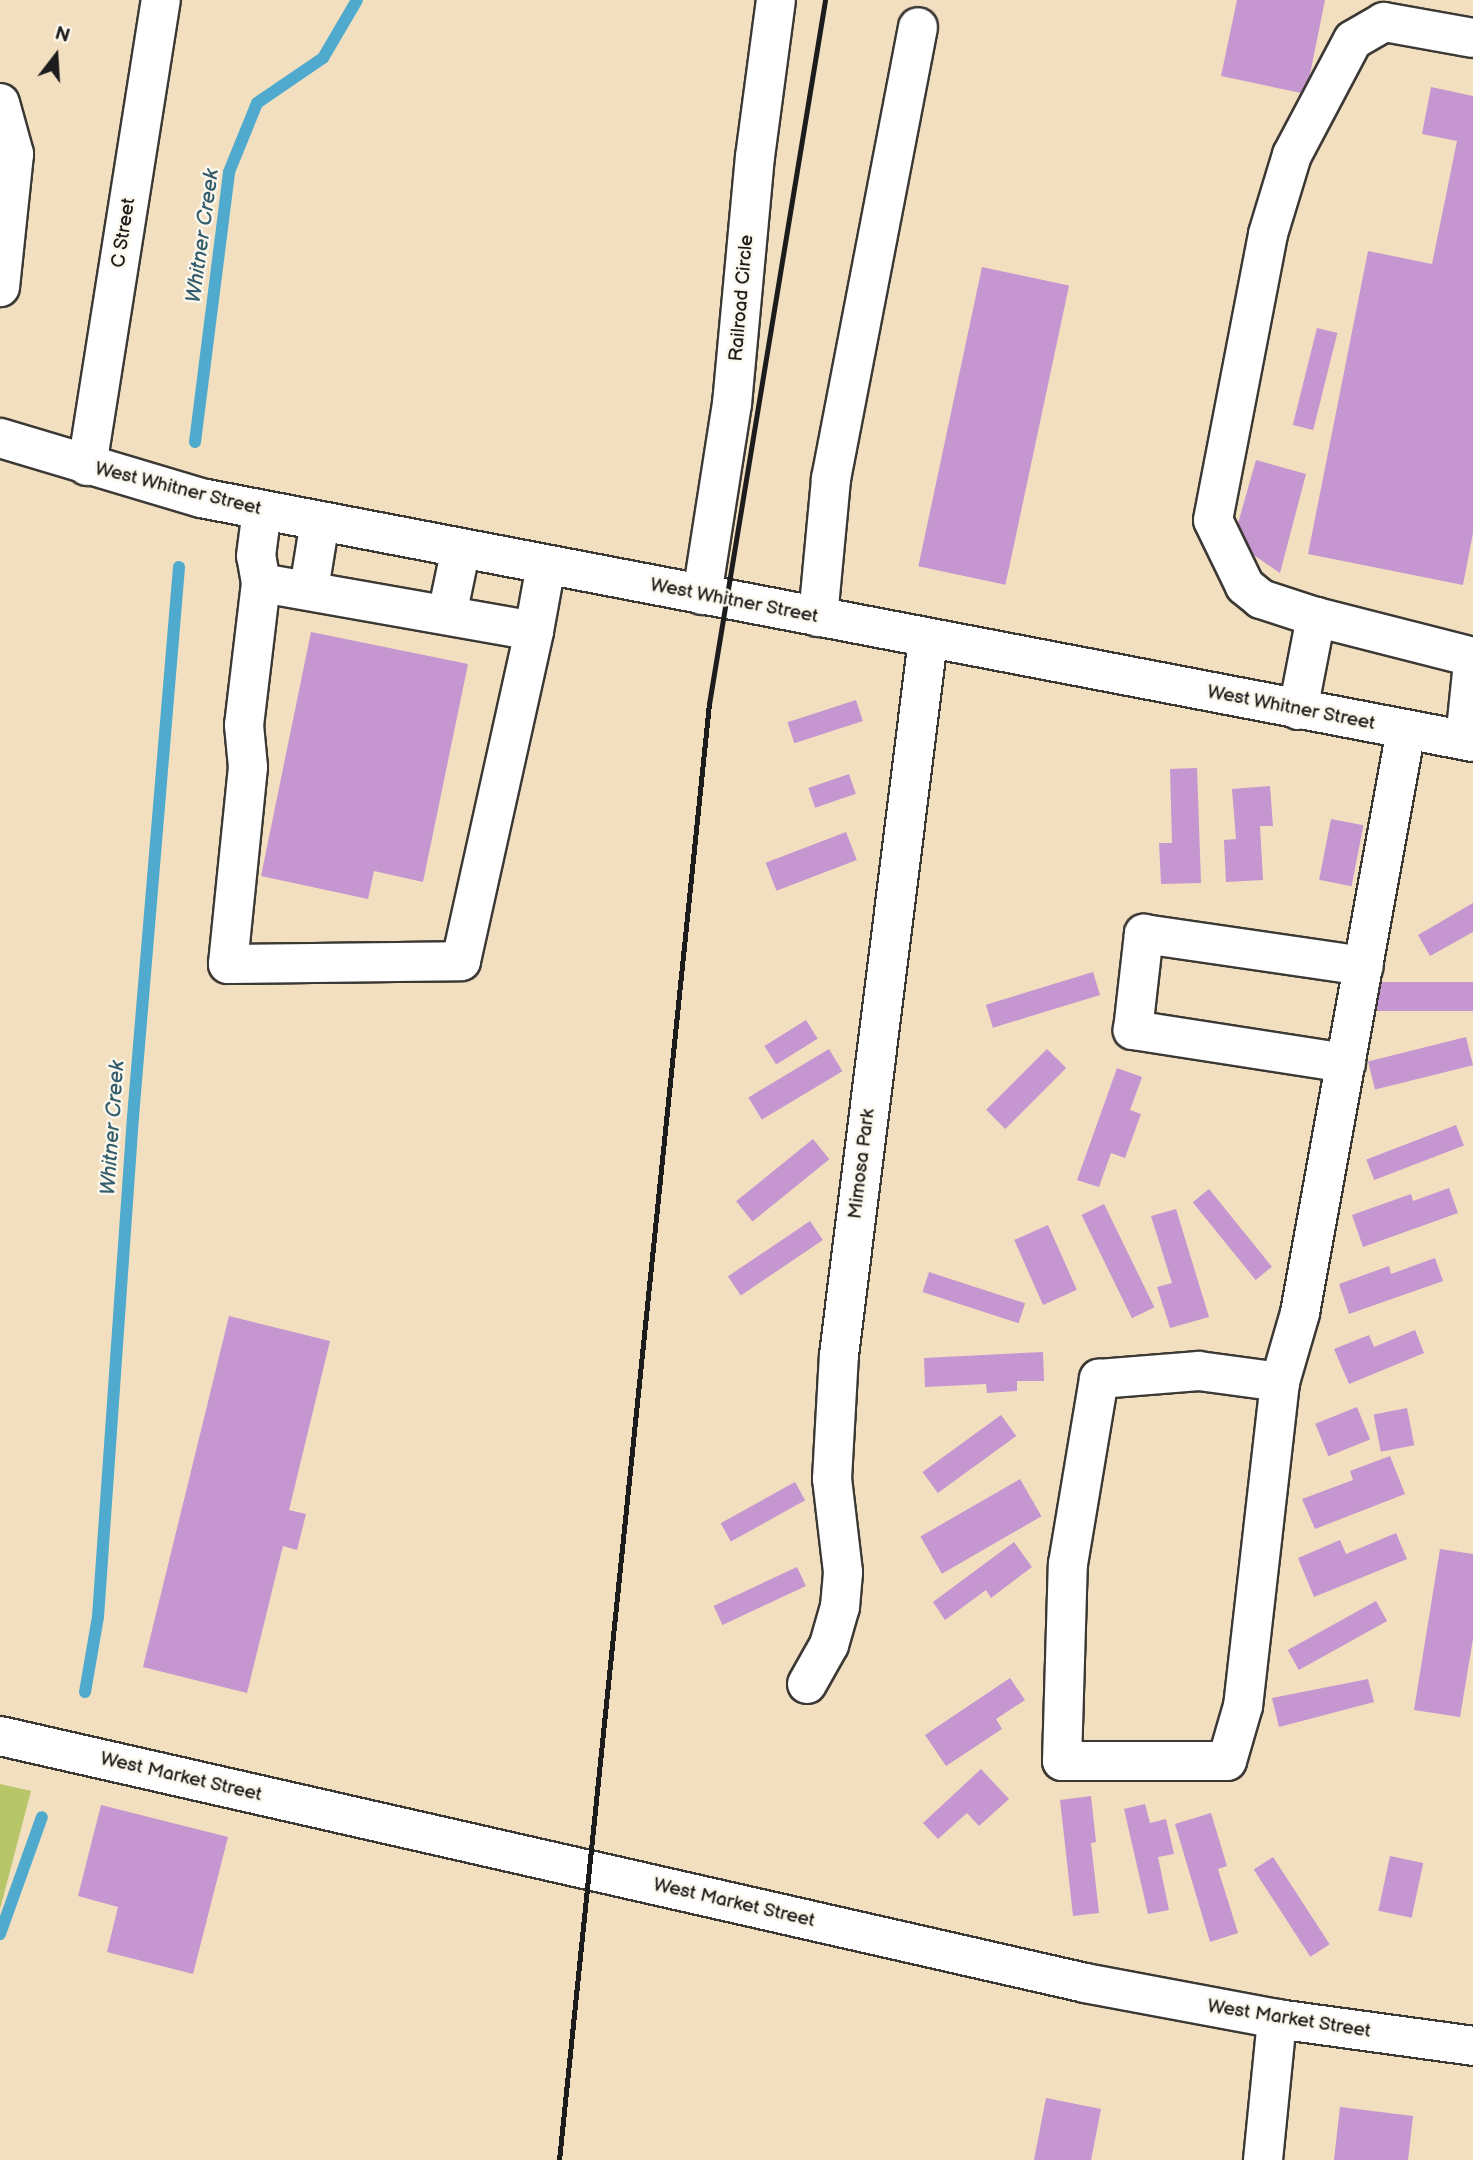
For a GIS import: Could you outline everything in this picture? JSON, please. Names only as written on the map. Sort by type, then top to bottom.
[{"type":"street","name":"C Street","points":[[87,466],[160,0]]},
{"type":"street","name":"Railroad Circle","points":[[702,595],[732,404],[755,156],[776,0]]},
{"type":"street","points":[[1473,38],[1384,22],[1353,40],[1292,155],[1268,234],[1213,520],[1245,586],[1261,599],[1316,617],[1473,657]]},
{"type":"street","points":[[818,617],[831,479],[918,27]]},
{"type":"street","points":[[0,103],[15,154],[0,283]]},
{"type":"street","name":"West Whitner Street","points":[[0,438],[87,466],[262,510],[1469,741]]},
{"type":"street","points":[[262,510],[256,556],[261,583],[244,725],[248,767],[228,964],[461,961],[534,631],[546,565]]},
{"type":"street","points":[[309,589],[320,521]]},
{"type":"street","points":[[447,615],[461,548]]},
{"type":"street","points":[[261,583],[309,589],[534,631]]},
{"type":"street","points":[[1298,710],[1316,617]]},
{"type":"street","name":"Mimosa Park","points":[[807,1684],[829,1645],[840,1607],[843,1572],[832,1479],[839,1355],[928,639]]},
{"type":"street","points":[[1469,741],[1473,663]]},
{"type":"street","points":[[1280,1382],[1199,1371],[1099,1379],[1068,1564],[1062,1761],[1227,1761],[1243,1706],[1280,1382],[1300,1314],[1406,730]]},
{"type":"street","points":[[1346,1063],[1133,1030],[1144,934],[1364,966]]},
{"type":"street","name":"West Market Street","points":[[0,1736],[1085,1983],[1277,2019],[1473,2046]]},
{"type":"street","points":[[1263,2160],[1277,2019]]},
{"type":"green space","points":[[0,1784],[31,1791],[0,1909]]},
{"type":"building","points":[[1237,0],[1325,0],[1306,94],[1221,76]]},
{"type":"building","points":[[1431,87],[1473,96],[1473,533],[1463,585],[1308,554],[1368,251],[1432,264],[1457,141],[1422,134]]},
{"type":"building","points":[[982,267],[1069,286],[1005,585],[918,566]]},
{"type":"building","points":[[1317,328],[1337,333],[1313,430],[1293,425]]},
{"type":"building","points":[[1256,460],[1306,474],[1280,573],[1233,541]]},
{"type":"building","points":[[311,632],[468,664],[423,882],[374,871],[368,899],[261,876]]},
{"type":"building","points":[[856,700],[863,721],[794,743],[788,722]]},
{"type":"building","points":[[1197,768],[1201,883],[1161,884],[1159,843],[1172,843],[1170,769]]},
{"type":"building","points":[[849,774],[856,794],[815,808],[808,788]]},
{"type":"building","points":[[1270,786],[1273,826],[1260,826],[1263,880],[1226,882],[1224,840],[1236,839],[1232,789]]},
{"type":"building","points":[[1331,819],[1363,825],[1352,886],[1319,880]]},
{"type":"building","points":[[846,832],[857,860],[776,891],[766,863]]},
{"type":"building","points":[[1473,903],[1473,932],[1430,956],[1418,935]]},
{"type":"building","points":[[1093,972],[1100,995],[993,1028],[986,1005]]},
{"type":"building","points":[[1375,982],[1473,982],[1473,1011],[1375,1011]]},
{"type":"building","points":[[806,1020],[818,1039],[776,1065],[764,1046]]},
{"type":"building","points":[[1466,1037],[1473,1065],[1375,1090],[1368,1061]]},
{"type":"building","points":[[829,1049],[842,1071],[762,1120],[748,1097]]},
{"type":"building","points":[[1047,1049],[1066,1068],[1005,1129],[986,1110]]},
{"type":"building","points":[[1117,1068],[1142,1077],[1130,1110],[1141,1114],[1125,1158],[1111,1153],[1099,1187],[1077,1180]]},
{"type":"building","points":[[1456,1125],[1464,1146],[1374,1180],[1366,1159]]},
{"type":"building","points":[[813,1139],[829,1159],[752,1222],[736,1201]]},
{"type":"building","points":[[1449,1188],[1458,1213],[1363,1247],[1352,1215],[1411,1194],[1413,1201]]},
{"type":"building","points":[[1209,1189],[1272,1267],[1256,1280],[1193,1202]]},
{"type":"building","points":[[1104,1204],[1154,1307],[1132,1318],[1082,1215]]},
{"type":"building","points":[[1176,1209],[1209,1317],[1170,1328],[1157,1287],[1172,1283],[1151,1216]]},
{"type":"building","points":[[810,1221],[823,1240],[741,1295],[728,1276]]},
{"type":"building","points":[[1048,1225],[1077,1290],[1043,1305],[1014,1240]]},
{"type":"building","points":[[1435,1258],[1443,1281],[1349,1314],[1339,1284],[1389,1266],[1391,1274]]},
{"type":"building","points":[[929,1272],[1025,1303],[1019,1323],[923,1292]]},
{"type":"building","points":[[229,1316],[330,1341],[289,1510],[306,1514],[297,1550],[283,1546],[247,1693],[143,1667]]},
{"type":"building","points":[[1415,1330],[1424,1353],[1349,1384],[1334,1349],[1369,1335],[1374,1347]]},
{"type":"building","points":[[1043,1352],[1044,1381],[1017,1381],[1017,1391],[987,1393],[986,1384],[925,1387],[924,1358]]},
{"type":"building","points":[[1357,1407],[1370,1439],[1328,1456],[1315,1424]]},
{"type":"building","points":[[1407,1408],[1414,1445],[1381,1452],[1374,1414]]},
{"type":"building","points":[[1001,1415],[1016,1436],[938,1493],[923,1472]]},
{"type":"building","points":[[1390,1456],[1405,1494],[1315,1529],[1302,1499],[1353,1480],[1350,1471]]},
{"type":"building","points":[[1020,1479],[1042,1516],[942,1574],[920,1537]]},
{"type":"building","points":[[795,1482],[805,1500],[731,1542],[721,1523]]},
{"type":"building","points":[[1396,1533],[1407,1559],[1314,1597],[1298,1558],[1340,1540],[1346,1554]]},
{"type":"building","points":[[1014,1542],[1032,1567],[991,1598],[986,1590],[945,1620],[933,1602]]},
{"type":"building","points":[[1440,1549],[1473,1554],[1473,1639],[1460,1717],[1414,1710]]},
{"type":"building","points":[[797,1567],[806,1586],[722,1625],[714,1606]]},
{"type":"building","points":[[1376,1601],[1387,1621],[1299,1670],[1288,1650]]},
{"type":"building","points":[[1010,1678],[1025,1700],[996,1719],[1002,1729],[946,1766],[925,1735]]},
{"type":"building","points":[[1368,1679],[1374,1702],[1279,1727],[1272,1698]]},
{"type":"building","points":[[981,1769],[1009,1799],[979,1826],[967,1813],[938,1839],[923,1823]]},
{"type":"building","points":[[1091,1796],[1096,1842],[1091,1843],[1099,1913],[1073,1916],[1060,1800]]},
{"type":"building","points":[[1145,1804],[1150,1823],[1166,1819],[1174,1854],[1158,1857],[1169,1910],[1148,1914],[1124,1809]]},
{"type":"building","points":[[101,1805],[228,1837],[193,1974],[107,1952],[118,1907],[78,1896]]},
{"type":"building","points":[[1211,1813],[1227,1866],[1218,1869],[1238,1933],[1210,1942],[1175,1824]]},
{"type":"building","points":[[1390,1856],[1423,1863],[1412,1918],[1378,1911]]},
{"type":"building","points":[[1273,1857],[1330,1944],[1310,1957],[1254,1870]]},
{"type":"building","points":[[1046,2098],[1101,2109],[1091,2160],[1034,2160]]},
{"type":"building","points":[[1340,2107],[1413,2116],[1408,2160],[1334,2160]]},
{"type":"waterway","name":"Whitner Creek","points":[[195,442],[229,172],[257,103],[323,58],[357,0]]},
{"type":"waterway","name":"Whitner Creek","points":[[85,1692],[98,1617],[133,1117],[179,567]]},
{"type":"waterway","name":"Whitner Creek","points":[[0,1934],[42,1817]]},
{"type":"railway","points":[[559,2160],[709,704],[825,0]]}]
